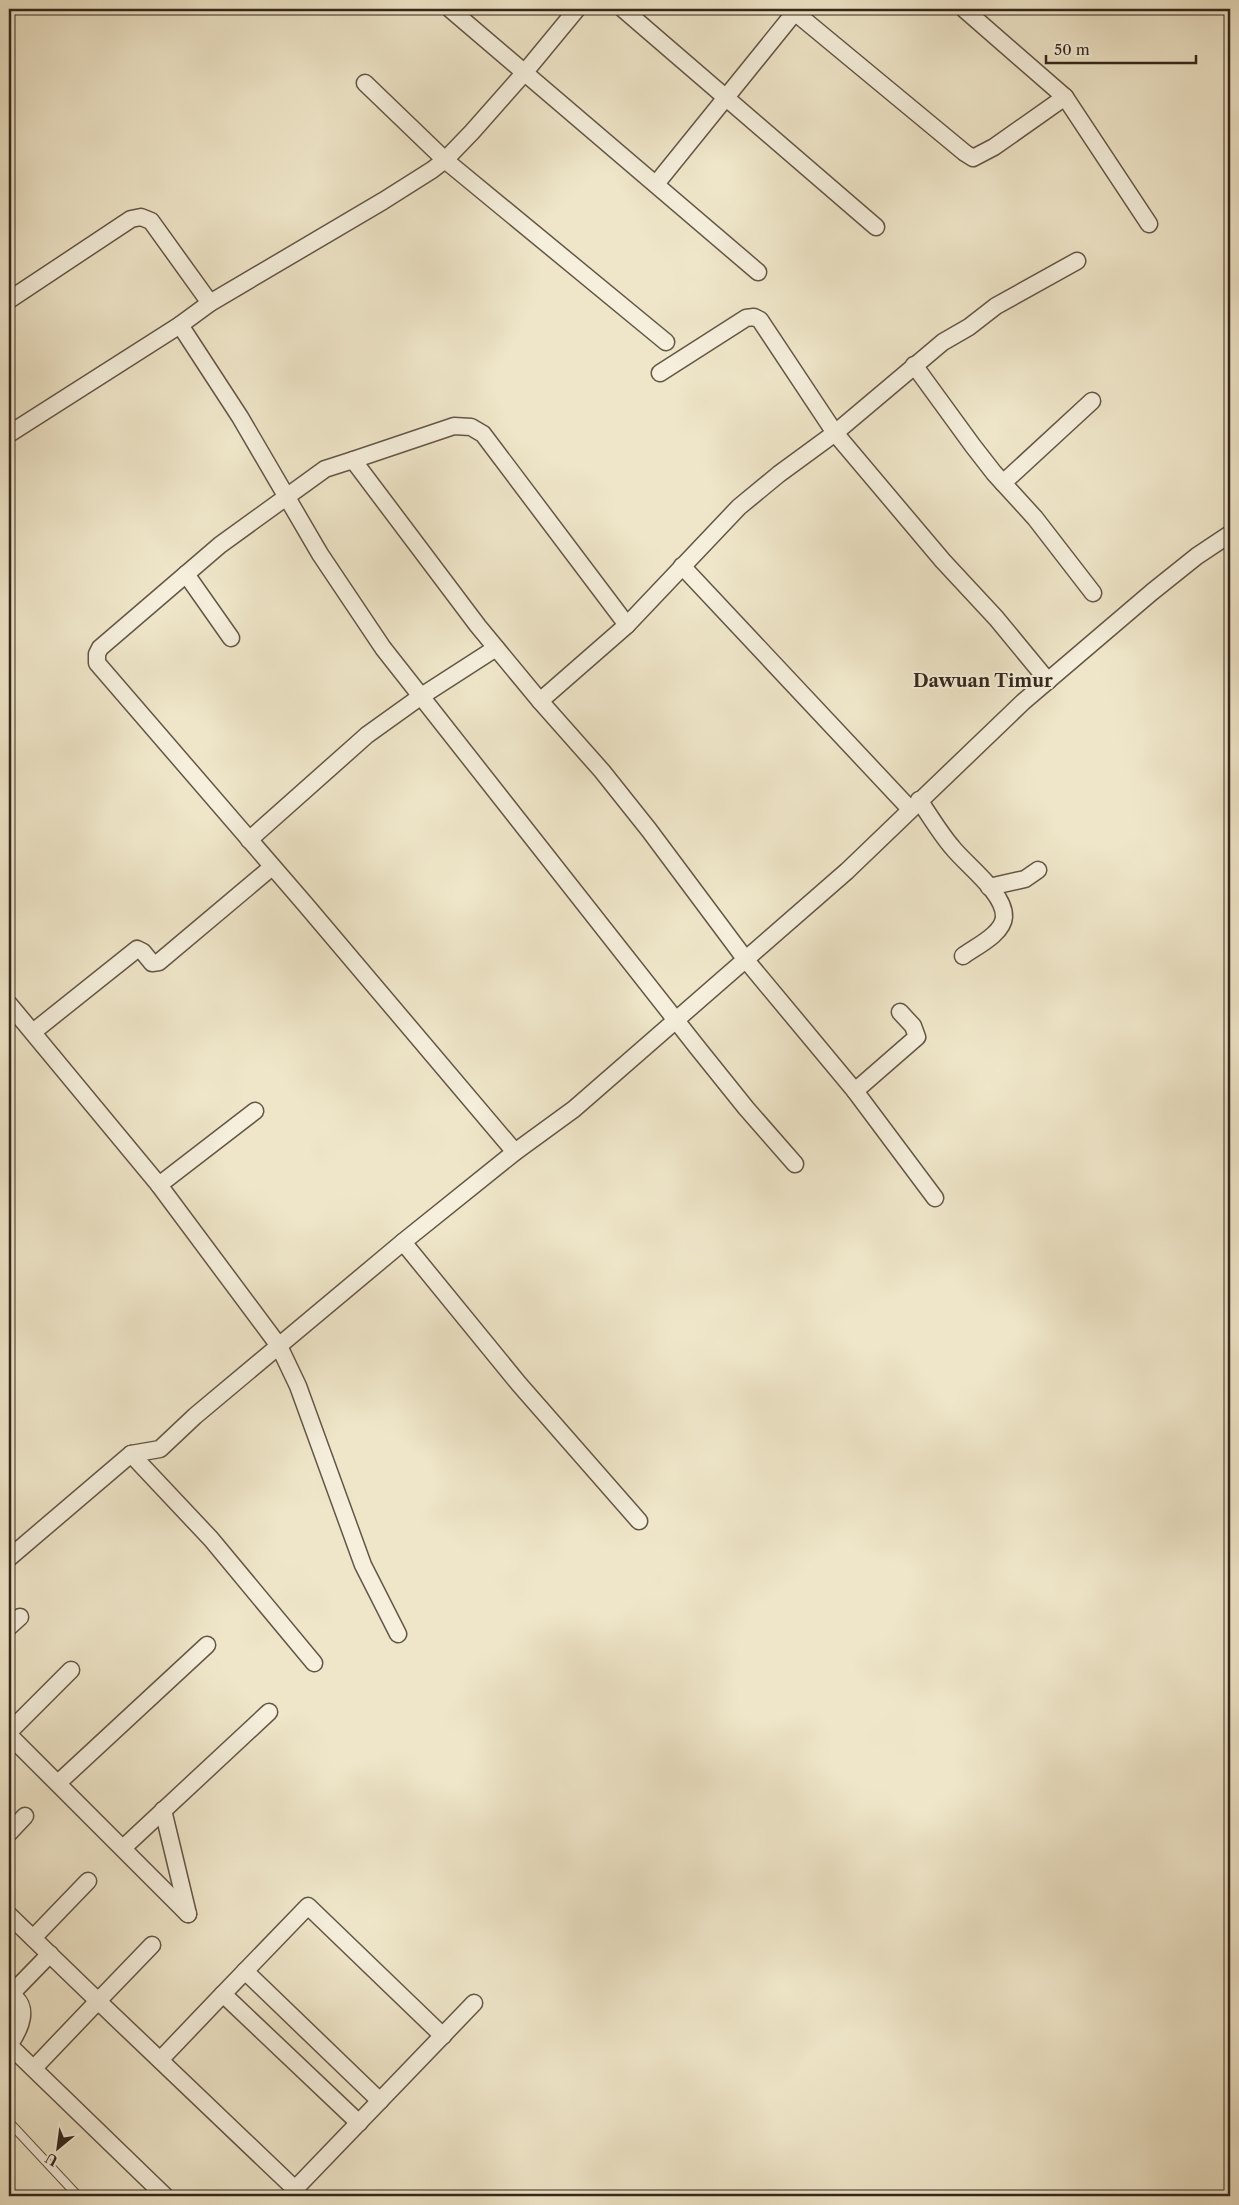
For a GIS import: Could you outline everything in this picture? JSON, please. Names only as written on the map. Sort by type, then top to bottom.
[{"type":"street","points":[[450,9],[758,272]]},
{"type":"street","points":[[9,434],[180,325],[210,303],[383,202],[445,160],[525,72],[577,9]]},
{"type":"street","points":[[622,9],[727,97],[876,227]]},
{"type":"street","points":[[964,9],[1065,97],[1149,224]]},
{"type":"street","points":[[656,184],[727,97],[793,10],[973,158],[994,147],[1065,97]]},
{"type":"street","points":[[365,83],[445,160],[666,342]]},
{"type":"street","points":[[9,300],[131,219],[141,217],[151,221],[210,303]]},
{"type":"street","points":[[540,701],[627,625],[739,507],[779,474],[835,433],[943,342],[996,306],[1077,261]]},
{"type":"street","points":[[660,373],[746,318],[757,318],[764,324],[835,433],[943,561],[996,618],[1048,681]]},
{"type":"street","points":[[180,325],[240,417],[286,498],[382,648],[676,1021],[746,1108],[795,1164]]},
{"type":"street","points":[[914,365],[973,446],[1035,518],[1093,593]]},
{"type":"street","points":[[1003,483],[1092,402]]},
{"type":"street","points":[[515,1152],[97,662],[97,654],[100,648],[220,545],[325,469],[454,426],[471,427],[483,434],[627,625]]},
{"type":"street","points":[[353,460],[496,648],[602,771],[649,830],[746,960],[855,1090],[935,1198]]},
{"type":"street","points":[[9,1558],[131,1454],[160,1449],[195,1416],[402,1242],[515,1152],[574,1109],[847,871],[1024,702],[1152,592],[1197,556],[1230,534]]},
{"type":"street","points":[[682,566],[914,805],[989,887],[1002,906],[1004,919],[996,932],[963,956]]},
{"type":"street","points":[[186,574],[231,638]]},
{"type":"street","points":[[249,840],[367,735],[420,696],[496,648]]},
{"type":"street","points":[[33,1032],[137,949],[152,963],[159,962],[272,867]]},
{"type":"street","points":[[989,887],[1025,879],[1038,870]]},
{"type":"street","points":[[9,1004],[159,1185],[279,1346],[298,1386],[363,1565],[398,1634]]},
{"type":"street","points":[[855,1090],[917,1037],[913,1026],[900,1012]]},
{"type":"street","points":[[159,1185],[255,1111]]},
{"type":"street","points":[[402,1242],[519,1384],[639,1521]]},
{"type":"street","points":[[131,1454],[211,1539],[314,1663]]},
{"type":"street","points":[[58,1783],[207,1645]]},
{"type":"street","points":[[71,1670],[9,1734],[188,1914],[163,1810]]},
{"type":"street","points":[[123,1848],[268,1712]]},
{"type":"street","points":[[9,1833],[24,1816]]},
{"type":"street","points":[[33,1938],[88,1882]]},
{"type":"street","points":[[160,2060],[308,1906],[443,2036]]},
{"type":"street","points":[[9,1915],[160,2060],[292,2193],[474,2004]]},
{"type":"street","points":[[34,2068],[152,1945]]},
{"type":"street","points":[[50,1954],[10,1994],[19,2002],[23,2016],[20,2029],[9,2045],[165,2196]]},
{"type":"street","points":[[245,1972],[380,2101]]},
{"type":"street","points":[[223,1994],[359,2124]]},
{"type":"lane","points":[[9,2122],[78,2196]]},
{"type":"district","name":"Dawuan Timur","points":[[983,681]]}]
